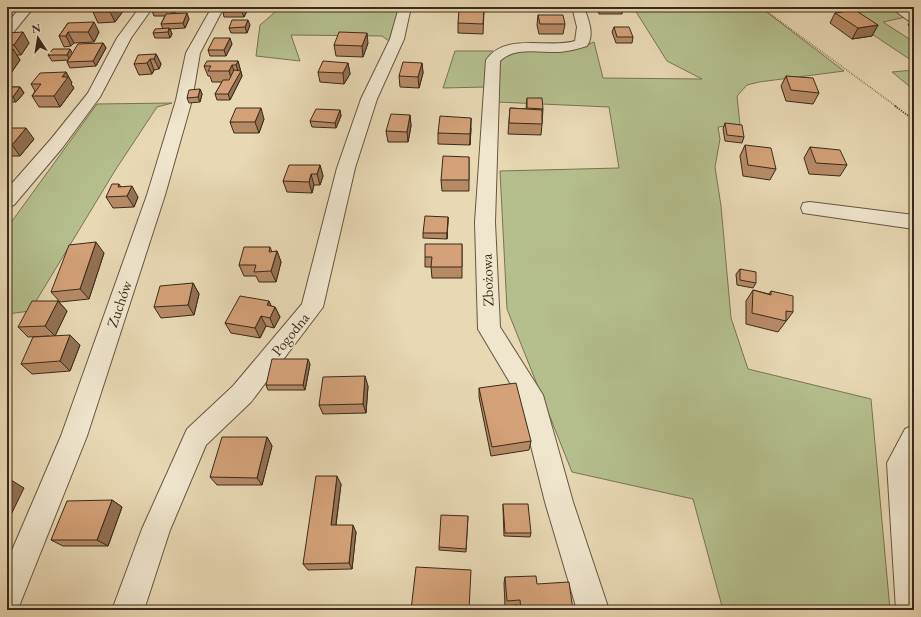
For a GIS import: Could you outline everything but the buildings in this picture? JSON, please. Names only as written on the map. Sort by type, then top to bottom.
[{"type":"street","points":[[7,31],[28,7]]},
{"type":"street","points":[[7,200],[57,143],[95,94],[124,38],[147,7]]},
{"type":"street","name":"Zuchów","points":[[7,598],[74,436],[156,195],[184,100],[193,54],[218,7]]},
{"type":"street","name":"Pogodna","points":[[128,610],[156,529],[196,437],[242,394],[312,307],[346,168],[369,99],[396,39],[405,7]]},
{"type":"street","name":"Zbożowa","points":[[578,7],[584,27],[582,44],[572,48],[512,48],[497,53],[493,60],[485,222],[489,329],[531,395],[559,502],[593,610]]},
{"type":"street","points":[[896,7],[914,18]]},
{"type":"street","points":[[810,208],[914,222]]},
{"type":"street","points":[[912,610],[900,463],[914,437]]},
{"type":"path","points":[[456,11],[457,7]]},
{"type":"path","points":[[764,7],[765,10],[914,120]]},
{"type":"green space","points":[[281,7],[399,7],[389,41],[382,36],[291,35],[300,61],[256,56],[260,25]]},
{"type":"green space","points":[[633,7],[760,7],[844,71],[759,82],[747,85],[737,96],[740,125],[718,127],[720,139],[715,167],[721,206],[731,318],[748,369],[871,399],[890,610],[723,610],[693,499],[572,472],[507,309],[500,171],[619,168],[609,107],[497,102],[498,63],[503,55],[526,51],[560,50],[583,46],[594,42],[603,78],[702,79],[667,61]]},
{"type":"green space","points":[[831,7],[890,7],[906,17],[883,22],[914,42],[914,62]]},
{"type":"green space","points":[[455,51],[493,51],[486,87],[443,88]]},
{"type":"green space","points":[[914,70],[914,90],[892,72]]},
{"type":"green space","points":[[172,103],[157,107],[116,169],[30,311],[7,314],[7,228],[97,104]]}]
